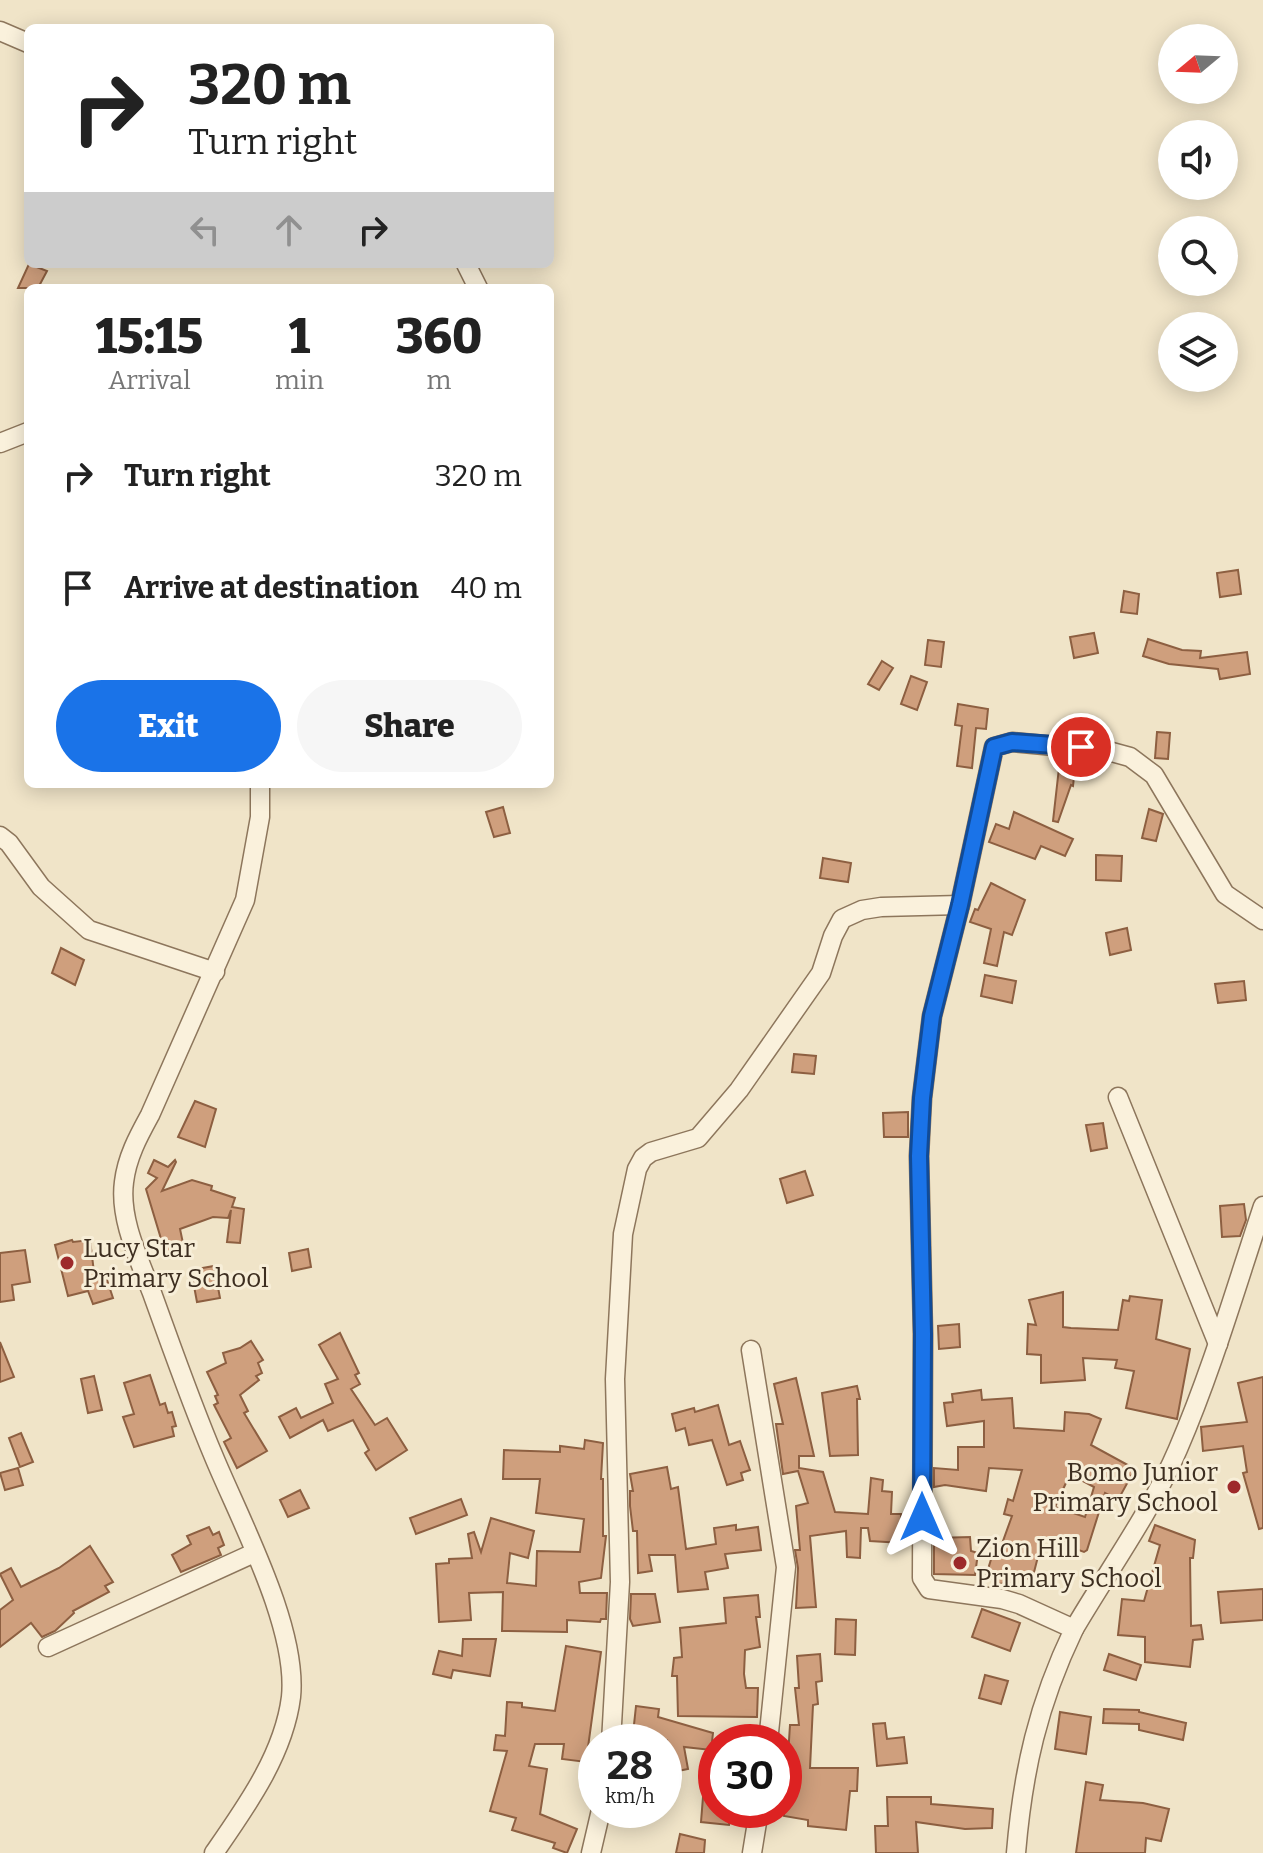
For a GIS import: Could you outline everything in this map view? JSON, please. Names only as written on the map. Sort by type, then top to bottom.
[{"type":"street","points":[[0,31],[24,41]]},
{"type":"street","points":[[0,443],[24,434]]},
{"type":"street","points":[[1074,1629],[1019,1604],[970,1593],[929,1589],[922,1578],[923,1334],[919,1156],[922,1098],[932,1016],[994,747],[1012,742],[1108,751],[1130,757],[1154,775],[1225,894],[1263,920]]},
{"type":"street","points":[[214,1853],[247,1805],[284,1730],[292,1677],[287,1637],[198,1419],[132,1240],[123,1184],[131,1148],[150,1115],[245,900],[260,817],[260,788]]},
{"type":"street","points":[[0,836],[9,843],[41,887],[89,930],[215,972]]},
{"type":"street","points":[[612,1724],[620,1582],[615,1379],[623,1234],[637,1169],[651,1152],[698,1138],[739,1090],[821,973],[842,919],[862,910],[881,907],[960,905]]},
{"type":"street","points":[[1118,1097],[1218,1344]]},
{"type":"street","points":[[1016,1853],[1024,1775],[1053,1673],[1074,1629],[1164,1479],[1178,1448],[1218,1344],[1263,1206]]},
{"type":"street","points":[[751,1350],[786,1567],[770,1724]]},
{"type":"street","points":[[48,1647],[254,1553]]},
{"type":"street","points":[[591,1853],[597,1828]]},
{"type":"street","points":[[752,1853],[756,1828]]},
{"type":"building","points":[[27,268],[47,271],[40,284],[24,284],[24,288],[18,288]]},
{"type":"building","points":[[1238,570],[1241,594],[1220,597],[1217,573]]},
{"type":"building","points":[[1124,591],[1139,594],[1137,614],[1121,612]]},
{"type":"building","points":[[1094,633],[1098,653],[1074,658],[1070,637]]},
{"type":"building","points":[[1148,639],[1182,650],[1201,651],[1200,658],[1247,652],[1250,674],[1220,679],[1218,669],[1169,664],[1143,656]]},
{"type":"building","points":[[928,640],[944,642],[941,667],[925,665]]},
{"type":"building","points":[[882,661],[893,668],[879,690],[868,684]]},
{"type":"building","points":[[911,676],[927,682],[917,710],[901,704]]},
{"type":"building","points":[[958,704],[988,709],[986,729],[976,728],[972,768],[957,766],[962,726],[955,725]]},
{"type":"building","points":[[1157,732],[1170,733],[1168,759],[1155,758]]},
{"type":"building","points":[[1060,759],[1076,760],[1073,786],[1058,822],[1053,821]]},
{"type":"building","points":[[503,807],[510,833],[494,837],[486,812]]},
{"type":"building","points":[[1149,809],[1163,814],[1156,841],[1142,838]]},
{"type":"building","points":[[1014,812],[1073,839],[1065,856],[1041,846],[1035,859],[989,842],[996,824],[1009,829]]},
{"type":"building","points":[[1096,855],[1122,856],[1121,881],[1096,880]]},
{"type":"building","points":[[823,858],[851,863],[848,882],[820,878]]},
{"type":"building","points":[[991,883],[1025,900],[1012,935],[1004,932],[997,966],[984,963],[991,929],[970,922]]},
{"type":"building","points":[[1127,928],[1131,950],[1110,955],[1106,933]]},
{"type":"building","points":[[61,948],[84,960],[75,985],[52,973]]},
{"type":"building","points":[[985,975],[1016,981],[1012,1003],[981,996]]},
{"type":"building","points":[[1244,981],[1246,1000],[1218,1003],[1215,984]]},
{"type":"building","points":[[794,1054],[816,1056],[814,1074],[792,1072]]},
{"type":"building","points":[[195,1101],[216,1109],[205,1147],[178,1137]]},
{"type":"building","points":[[908,1112],[908,1137],[884,1137],[883,1113]]},
{"type":"building","points":[[1103,1123],[1107,1148],[1091,1151],[1086,1125]]},
{"type":"building","points":[[154,1160],[168,1167],[176,1162],[162,1191],[192,1180],[235,1198],[232,1207],[244,1209],[240,1243],[227,1242],[231,1210],[228,1218],[213,1217],[180,1229],[184,1248],[165,1252],[146,1189],[157,1178],[148,1173]]},
{"type":"building","points":[[805,1171],[813,1195],[787,1203],[780,1179]]},
{"type":"building","points":[[1244,1204],[1246,1220],[1240,1236],[1222,1237],[1220,1206]]},
{"type":"building","points":[[72,1240],[90,1240],[94,1272],[105,1274],[113,1298],[93,1304],[88,1291],[68,1296],[55,1245]]},
{"type":"building","points":[[308,1249],[311,1267],[292,1271],[289,1253]]},
{"type":"building","points":[[25,1250],[30,1282],[12,1285],[14,1300],[0,1302],[0,1253]]},
{"type":"building","points":[[214,1266],[220,1298],[197,1302],[191,1270]]},
{"type":"building","points":[[1063,1292],[1063,1327],[1071,1328],[1118,1330],[1123,1300],[1129,1301],[1130,1296],[1162,1300],[1156,1339],[1190,1349],[1177,1419],[1126,1408],[1134,1371],[1115,1368],[1117,1360],[1083,1358],[1085,1380],[1041,1383],[1041,1355],[1027,1354],[1028,1324],[1036,1325],[1029,1300]]},
{"type":"building","points":[[959,1324],[960,1347],[939,1349],[938,1326]]},
{"type":"building","points":[[340,1333],[359,1373],[355,1375],[360,1384],[351,1389],[375,1425],[387,1418],[407,1450],[376,1470],[365,1453],[369,1450],[353,1420],[328,1431],[323,1420],[290,1438],[279,1417],[296,1408],[301,1418],[333,1403],[325,1384],[338,1379],[319,1345]]},
{"type":"building","points":[[251,1341],[263,1360],[258,1363],[262,1373],[256,1376],[259,1380],[240,1395],[248,1411],[244,1413],[267,1451],[237,1468],[224,1442],[231,1438],[214,1405],[218,1403],[215,1396],[218,1395],[207,1372],[226,1363],[223,1353]]},
{"type":"building","points":[[0,1342],[14,1377],[0,1382]]},
{"type":"building","points":[[150,1375],[160,1405],[165,1403],[168,1413],[172,1412],[176,1426],[172,1427],[174,1436],[134,1447],[123,1417],[134,1414],[124,1383]]},
{"type":"building","points":[[94,1376],[102,1410],[88,1413],[81,1379]]},
{"type":"building","points":[[1263,1377],[1263,1528],[1259,1529],[1243,1473],[1247,1472],[1243,1446],[1203,1451],[1201,1427],[1247,1422],[1238,1383]]},
{"type":"building","points":[[796,1378],[814,1456],[799,1456],[799,1468],[823,1472],[835,1512],[868,1514],[871,1478],[883,1480],[882,1491],[892,1492],[891,1514],[901,1514],[902,1543],[870,1541],[868,1528],[861,1528],[860,1558],[847,1557],[846,1531],[810,1536],[816,1607],[796,1608],[798,1568],[795,1550],[800,1550],[796,1506],[808,1503],[798,1471],[783,1474],[776,1424],[783,1424],[774,1384]]},
{"type":"building","points":[[857,1386],[860,1399],[857,1399],[858,1455],[830,1456],[822,1393]]},
{"type":"building","points":[[981,1390],[982,1400],[1012,1398],[1014,1428],[1064,1431],[1065,1412],[1089,1414],[1101,1419],[1091,1445],[1135,1469],[1118,1500],[1105,1493],[1087,1550],[1084,1552],[1043,1537],[1032,1580],[1016,1575],[1017,1583],[996,1584],[996,1579],[985,1579],[993,1553],[999,1552],[1012,1516],[1004,1514],[1008,1499],[1013,1501],[1022,1470],[989,1468],[986,1491],[945,1485],[934,1487],[934,1468],[958,1470],[958,1447],[984,1447],[984,1421],[947,1426],[944,1403],[953,1402],[952,1394]],"holes":[[[1070,1474],[1094,1487],[1085,1517],[1055,1507]]]},
{"type":"building","points":[[718,1405],[729,1445],[740,1441],[750,1470],[741,1473],[743,1480],[727,1485],[712,1440],[689,1445],[685,1428],[676,1431],[672,1414],[694,1408],[695,1412]]},
{"type":"building","points":[[21,1433],[33,1462],[20,1467],[9,1438]]},
{"type":"building","points":[[585,1440],[603,1443],[601,1479],[603,1536],[606,1536],[601,1578],[579,1582],[580,1593],[607,1593],[606,1619],[600,1622],[567,1620],[567,1632],[502,1631],[503,1592],[469,1593],[471,1620],[439,1622],[436,1564],[449,1563],[449,1559],[472,1558],[468,1534],[474,1532],[481,1552],[491,1518],[534,1531],[528,1558],[510,1553],[507,1583],[536,1586],[537,1551],[580,1552],[584,1519],[536,1513],[540,1479],[503,1479],[504,1450],[560,1452],[560,1446],[584,1449]]},
{"type":"building","points":[[667,1467],[671,1489],[678,1487],[686,1549],[716,1544],[714,1528],[736,1525],[736,1530],[758,1527],[761,1550],[725,1554],[728,1568],[705,1572],[708,1589],[678,1592],[675,1555],[649,1555],[652,1571],[638,1573],[637,1531],[633,1531],[630,1506],[630,1491],[633,1491],[630,1474]]},
{"type":"building","points":[[18,1468],[23,1485],[5,1490],[0,1473]]},
{"type":"building","points":[[300,1490],[309,1508],[288,1517],[280,1500]]},
{"type":"building","points":[[461,1499],[467,1515],[416,1534],[410,1518]]},
{"type":"building","points":[[1155,1525],[1195,1540],[1193,1558],[1190,1558],[1191,1626],[1201,1625],[1203,1639],[1193,1640],[1190,1667],[1145,1662],[1145,1637],[1118,1635],[1122,1599],[1144,1601],[1160,1545],[1149,1541]]},
{"type":"building","points":[[209,1527],[213,1535],[219,1532],[224,1545],[218,1548],[221,1555],[181,1572],[172,1555],[191,1544],[187,1536]]},
{"type":"building","points":[[970,1537],[971,1551],[978,1553],[975,1575],[934,1574],[934,1538]]},
{"type":"building","points":[[90,1546],[113,1582],[105,1586],[109,1592],[73,1611],[55,1631],[42,1637],[31,1623],[0,1647],[0,1610],[13,1600],[0,1574],[11,1568],[21,1587],[59,1568]]},
{"type":"building","points":[[1263,1589],[1263,1620],[1221,1623],[1218,1592]]},
{"type":"building","points":[[631,1594],[655,1594],[660,1622],[633,1626],[630,1619]]},
{"type":"building","points":[[758,1595],[760,1617],[756,1617],[760,1647],[745,1650],[744,1674],[746,1688],[758,1688],[757,1717],[678,1716],[677,1676],[672,1676],[674,1658],[682,1657],[680,1628],[726,1623],[724,1598]]},
{"type":"building","points":[[982,1609],[1020,1623],[1010,1651],[972,1637]]},
{"type":"building","points":[[836,1619],[856,1620],[855,1655],[835,1654]]},
{"type":"building","points":[[463,1639],[496,1639],[490,1676],[453,1670],[451,1678],[433,1674],[439,1651],[462,1656]]},
{"type":"building","points":[[566,1646],[601,1652],[591,1724],[578,1724],[578,1761],[562,1759],[564,1744],[535,1744],[529,1766],[547,1769],[540,1814],[577,1829],[567,1853],[553,1848],[555,1843],[512,1830],[516,1818],[490,1811],[507,1751],[494,1750],[496,1735],[505,1736],[507,1702],[555,1711]]},
{"type":"building","points":[[820,1654],[822,1681],[816,1682],[818,1704],[813,1705],[810,1768],[858,1768],[857,1791],[850,1791],[846,1830],[808,1826],[808,1820],[802,1819],[802,1724],[799,1724],[795,1688],[799,1688],[797,1656]]},
{"type":"building","points":[[1109,1654],[1141,1665],[1136,1680],[1104,1670]]},
{"type":"building","points":[[985,1675],[1008,1681],[1001,1704],[979,1698]]},
{"type":"building","points":[[636,1706],[659,1709],[658,1717],[698,1729],[698,1749],[684,1747],[688,1769],[682,1770],[682,1724],[634,1724]]},
{"type":"building","points":[[1104,1709],[1139,1710],[1186,1723],[1183,1740],[1139,1730],[1139,1724],[1103,1723]]},
{"type":"building","points":[[1060,1712],[1091,1717],[1086,1754],[1055,1749]]},
{"type":"building","points":[[885,1723],[887,1739],[904,1737],[907,1763],[877,1766],[873,1724]]},
{"type":"building","points":[[1086,1782],[1103,1785],[1100,1800],[1143,1803],[1169,1809],[1161,1841],[1146,1838],[1145,1853],[1076,1853]]},
{"type":"building","points":[[887,1797],[931,1797],[931,1804],[993,1809],[992,1828],[965,1829],[916,1822],[918,1853],[876,1853],[875,1826],[888,1826]]},
{"type":"building","points":[[680,1834],[705,1840],[704,1853],[676,1853]]},
{"type":"place","name":"Lucy Star Primary School","points":[[67,1263]]},
{"type":"place","name":"Bomo Junior Primary School","points":[[1234,1487]]},
{"type":"place","name":"Zion Hill Primary School","points":[[960,1563]]},
{"type":"route","points":[[922,1517],[923,1334],[919,1156],[926,1053],[932,1016],[960,905],[991,752],[994,747],[1012,742],[1081,747]]}]
